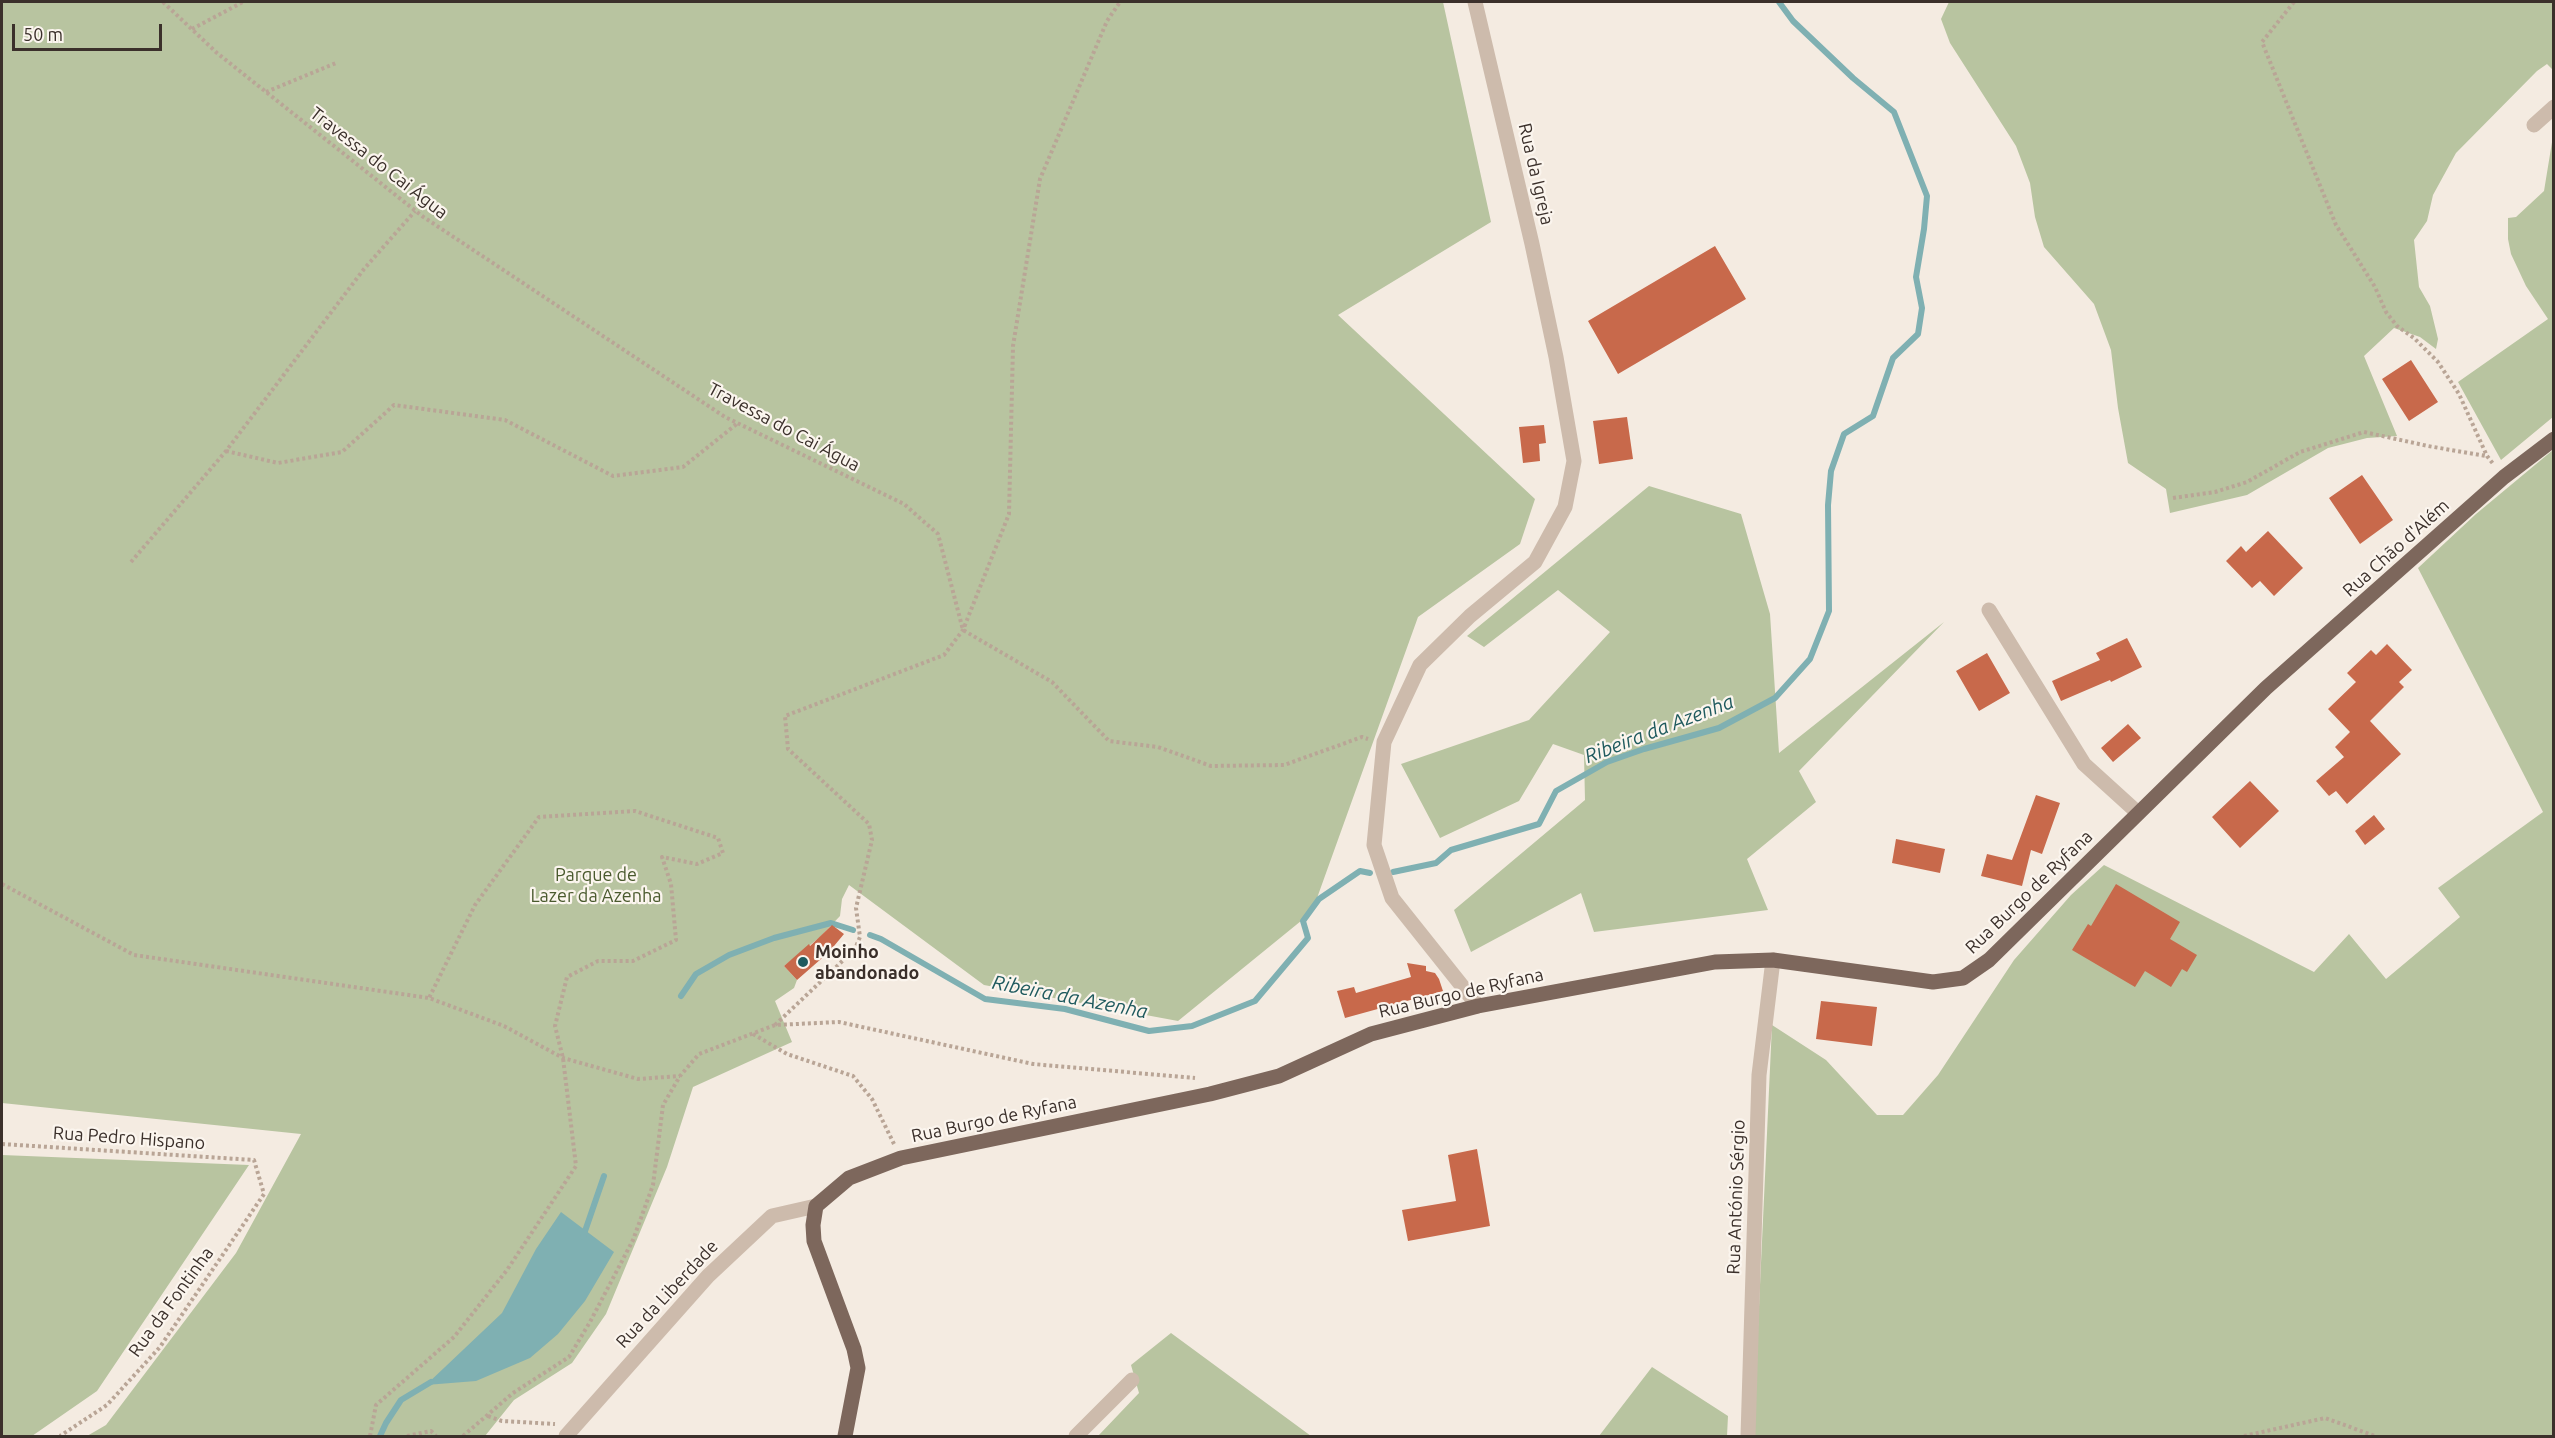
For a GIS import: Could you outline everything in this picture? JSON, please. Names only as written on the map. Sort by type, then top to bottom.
[{"type":"main road","name":"Rua Chão d'Além","points":[[2266,688],[2504,477],[2553,439]]},
{"type":"main road","name":"Rua Burgo de Ryfana","points":[[816,1206],[849,1178],[901,1158],[1210,1094],[1279,1076],[1371,1034],[1478,1006],[1715,963],[1773,960],[1933,982],[1963,978],[1989,960],[2266,688]]},
{"type":"main road","points":[[816,1206],[813,1225],[814,1241],[854,1349],[858,1368],[845,1437]]},
{"type":"street","name":"Rua da Igreja","points":[[1475,2],[1532,244],[1556,357],[1574,461],[1564,507],[1535,562],[1470,616],[1420,665],[1384,744],[1374,845],[1392,898],[1478,1006]]},
{"type":"street","points":[[2534,125],[2553,106]]},
{"type":"street","points":[[1989,610],[2084,764],[2138,813]]},
{"type":"street","name":"Rua António Sérgio","points":[[1748,1437],[1759,1075],[1773,960]]},
{"type":"street","name":"Rua da Liberdade","points":[[561,1430],[708,1276],[772,1216],[816,1206]]},
{"type":"street","points":[[1076,1437],[1132,1380]]},
{"type":"path","name":"Travessa do Cai Água","points":[[163,2],[217,53],[415,211],[738,423],[904,504],[938,534],[963,630]]},
{"type":"path","points":[[192,29],[243,2]]},
{"type":"path","points":[[775,1025],[855,949],[860,937],[856,908],[872,840],[869,824],[788,749],[785,716],[944,655],[963,630],[1009,514],[1013,346],[1040,179],[1107,21],[1120,2]]},
{"type":"path","points":[[2294,2],[2262,42],[2336,225],[2375,287],[2386,312],[2397,326],[2414,338],[2438,362],[2459,394],[2487,456],[2504,477]]},
{"type":"path","points":[[266,92],[336,63]]},
{"type":"path","points":[[130,562],[226,451],[364,269],[415,211]]},
{"type":"path","points":[[226,451],[278,463],[342,452],[394,405],[505,420],[613,476],[683,467],[738,423]]},
{"type":"path","points":[[2173,498],[2215,492],[2247,482],[2300,452],[2364,432],[2487,456]]},
{"type":"path","points":[[963,630],[1052,682],[1109,741],[1158,747],[1211,766],[1284,765],[1362,737],[1384,744]]},
{"type":"path","points":[[370,1437],[376,1405],[454,1337],[507,1270],[576,1166],[563,1058],[555,1026],[567,977],[598,961],[633,961],[676,940],[671,884],[662,857],[697,864],[723,853],[718,838],[635,811],[539,817],[475,905],[429,998]]},
{"type":"path","points":[[2,884],[134,955],[429,998],[504,1026],[563,1058],[638,1079],[680,1076]]},
{"type":"path","points":[[463,1437],[513,1393],[569,1357],[633,1240],[653,1185],[663,1105],[680,1076],[699,1054],[775,1025],[839,1022],[1033,1064],[1200,1079],[1210,1094]]},
{"type":"path","points":[[753,1034],[787,1054],[853,1076],[873,1099],[901,1158]]},
{"type":"path","name":"Rua Pedro Hispano","points":[[2,1144],[254,1160]]},
{"type":"path","name":"Rua da Fontinha","points":[[60,1437],[107,1405],[159,1347],[264,1194],[254,1160]]},
{"type":"path","points":[[487,1416],[501,1421],[561,1430]]},
{"type":"path","points":[[2244,1437],[2325,1418],[2375,1437]]},
{"type":"path","points":[[407,1437],[431,1431],[436,1437]]},
{"type":"green space","name":"Parque de Lazer da Azenha","points":[[2,2],[1443,2],[1491,222],[1338,315],[1535,499],[1520,544],[1418,617],[1312,912],[1178,1021],[984,985],[849,885],[842,899],[840,916],[820,937],[784,966],[797,980],[794,988],[775,1001],[792,1042],[693,1087],[667,1167],[606,1314],[572,1363],[514,1400],[485,1436],[87,1436],[106,1425],[236,1253],[301,1134],[2,1103]]},
{"type":"green space","points":[[1949,2],[2553,2],[2553,70],[2547,64],[2537,71],[2456,153],[2433,195],[2427,221],[2414,240],[2419,287],[2430,306],[2438,339],[2436,349],[2420,337],[2394,328],[2364,356],[2397,436],[2367,438],[2328,448],[2247,495],[2170,513],[2166,489],[2128,463],[2111,350],[2094,304],[2044,247],[2035,217],[2030,183],[2016,146],[1950,43],[1941,19]]},
{"type":"green space","points":[[2553,136],[2553,417],[2501,460],[2458,382],[2548,319],[2526,286],[2511,254],[2508,218],[2516,217],[2544,191]]},
{"type":"green space","points":[[2553,450],[2553,1436],[1753,1436],[1772,1025],[1826,1060],[1877,1115],[1903,1115],[1938,1075],[2014,960],[2071,895],[2104,865],[2314,972],[2349,934],[2386,979],[2460,917],[2438,888],[2543,812],[2418,568],[2476,514]]},
{"type":"green space","points":[[1649,486],[1741,514],[1770,614],[1779,753],[1944,622],[1799,771],[1816,802],[1747,859],[1768,910],[1594,932],[1581,893],[1471,952],[1454,910],[1585,800],[1584,755],[1553,744],[1519,801],[1440,838],[1401,764],[1529,720],[1610,632],[1558,590],[1484,647],[1467,636]]},
{"type":"green space","points":[[2,1155],[249,1165],[97,1391],[32,1436],[2,1436]]},
{"type":"green space","points":[[1171,1333],[1311,1436],[1098,1436],[1139,1393],[1131,1365]]},
{"type":"green space","points":[[1652,1367],[1728,1416],[1727,1436],[1599,1436]]},
{"type":"water","points":[[561,1212],[614,1252],[585,1301],[558,1334],[530,1358],[476,1381],[426,1385],[502,1313],[536,1249]]},
{"type":"building","points":[[1715,246],[1746,299],[1618,374],[1588,321]]},
{"type":"building","points":[[2411,360],[2438,402],[2409,421],[2382,379]]},
{"type":"building","points":[[1627,417],[1633,459],[1599,464],[1593,421]]},
{"type":"building","points":[[1544,425],[1546,443],[1539,444],[1540,461],[1523,463],[1519,427]]},
{"type":"building","points":[[2362,475],[2393,520],[2360,544],[2329,498]]},
{"type":"building","points":[[2268,531],[2303,568],[2274,596],[2260,581],[2252,588],[2226,561],[2241,546],[2246,552]]},
{"type":"building","points":[[2127,638],[2142,667],[2111,682],[2110,680],[2061,701],[2052,681],[2100,660],[2096,653]]},
{"type":"building","points":[[2387,644],[2412,670],[2399,682],[2404,687],[2370,721],[2401,754],[2347,804],[2336,791],[2329,796],[2316,781],[2344,757],[2335,747],[2350,732],[2328,709],[2356,682],[2347,673],[2371,650],[2376,655]]},
{"type":"building","points":[[1987,653],[2010,693],[1979,711],[1956,671]]},
{"type":"building","points":[[2128,724],[2141,738],[2113,762],[2101,748]]},
{"type":"building","points":[[2250,781],[2279,811],[2240,848],[2212,817]]},
{"type":"building","points":[[2036,795],[2060,803],[2042,854],[2031,850],[2022,886],[1981,876],[1987,854],[2012,860]]},
{"type":"building","points":[[2374,815],[2385,829],[2365,845],[2355,831]]},
{"type":"building","points":[[1896,839],[1945,849],[1940,873],[1892,863]]},
{"type":"building","points":[[2116,884],[2180,922],[2170,939],[2197,955],[2187,972],[2182,969],[2171,987],[2145,971],[2135,987],[2072,950],[2088,924],[2091,926]]},
{"type":"building","points":[[832,925],[844,934],[829,952],[797,980],[784,966]]},
{"type":"building","points":[[1407,963],[1426,966],[1426,971],[1435,973],[1443,991],[1345,1018],[1337,991],[1354,987],[1356,993],[1411,977]]},
{"type":"building","points":[[1821,1001],[1877,1007],[1872,1046],[1816,1039]]},
{"type":"building","points":[[1477,1149],[1490,1226],[1408,1241],[1402,1210],[1456,1201],[1448,1155]]},
{"type":"waterway","name":"Ribeira da Azenha","points":[[1393,872],[1436,863],[1451,850],[1539,824],[1556,791],[1607,762],[1719,728],[1775,698],[1810,659],[1829,611],[1828,505],[1831,471],[1844,434],[1873,416],[1893,358],[1918,334],[1922,308],[1916,277],[1927,196],[1894,112],[1853,78],[1793,21],[1779,2]]},
{"type":"waterway","name":"Ribeira da Azenha","points":[[870,935],[881,939],[985,999],[1065,1009],[1149,1031],[1192,1026],[1255,1001],[1308,938],[1303,921],[1319,899],[1360,871],[1370,873]]},
{"type":"waterway","points":[[681,996],[696,974],[729,955],[774,938],[831,923],[853,930]]},
{"type":"waterway","points":[[583,1237],[604,1176]]},
{"type":"waterway","points":[[380,1436],[401,1400],[431,1382]]},
{"type":"place","name":"Moinho abandonado","points":[[803,962]]}]
